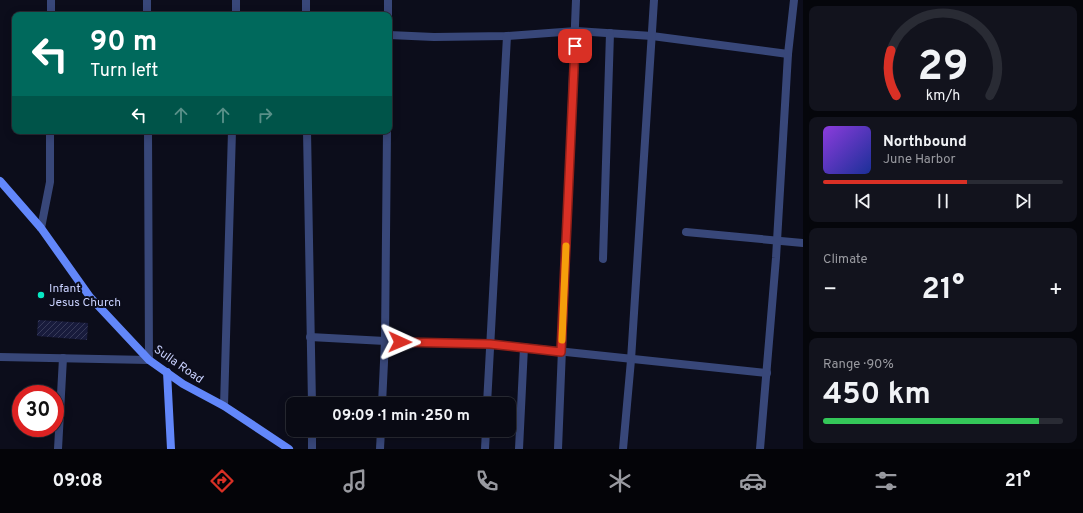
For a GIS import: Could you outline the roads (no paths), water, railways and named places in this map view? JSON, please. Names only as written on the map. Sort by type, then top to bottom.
[{"type":"main road","name":"Sulla Road","points":[[0,181],[40,228],[90,297],[149,360],[183,384],[224,406],[289,449]]},
{"type":"main road","points":[[167,372],[171,449]]},
{"type":"street","points":[[51,0],[51,12]]},
{"type":"street","points":[[146,0],[147,12]]},
{"type":"street","points":[[236,0],[236,12]]},
{"type":"street","points":[[306,0],[306,12]]},
{"type":"street","points":[[388,0],[388,12]]},
{"type":"street","points":[[558,449],[576,31],[576,0]]},
{"type":"street","points":[[623,449],[631,360],[654,0]]},
{"type":"street","points":[[760,449],[777,240],[788,54],[794,0]]},
{"type":"street","points":[[392,35],[434,37],[507,36],[576,31],[652,36],[788,54]]},
{"type":"street","points":[[603,259],[610,33]]},
{"type":"street","points":[[487,397],[507,36]]},
{"type":"street","points":[[40,228],[50,182],[50,134]]},
{"type":"street","points":[[0,357],[149,360],[148,134]]},
{"type":"street","points":[[224,406],[232,134]]},
{"type":"street","points":[[307,134],[312,397]]},
{"type":"street","points":[[382,397],[385,341],[387,134]]},
{"type":"street","points":[[686,232],[803,243]]},
{"type":"street","points":[[310,337],[490,344],[631,360],[767,373]]},
{"type":"street","points":[[518,449],[524,348]]},
{"type":"street","points":[[58,449],[63,358]]},
{"type":"street","points":[[312,437],[312,449]]},
{"type":"street","points":[[380,437],[380,449]]},
{"type":"street","points":[[485,449],[486,437]]},
{"type":"place","name":"Infant Jesus Church","points":[[41,295]]}]
